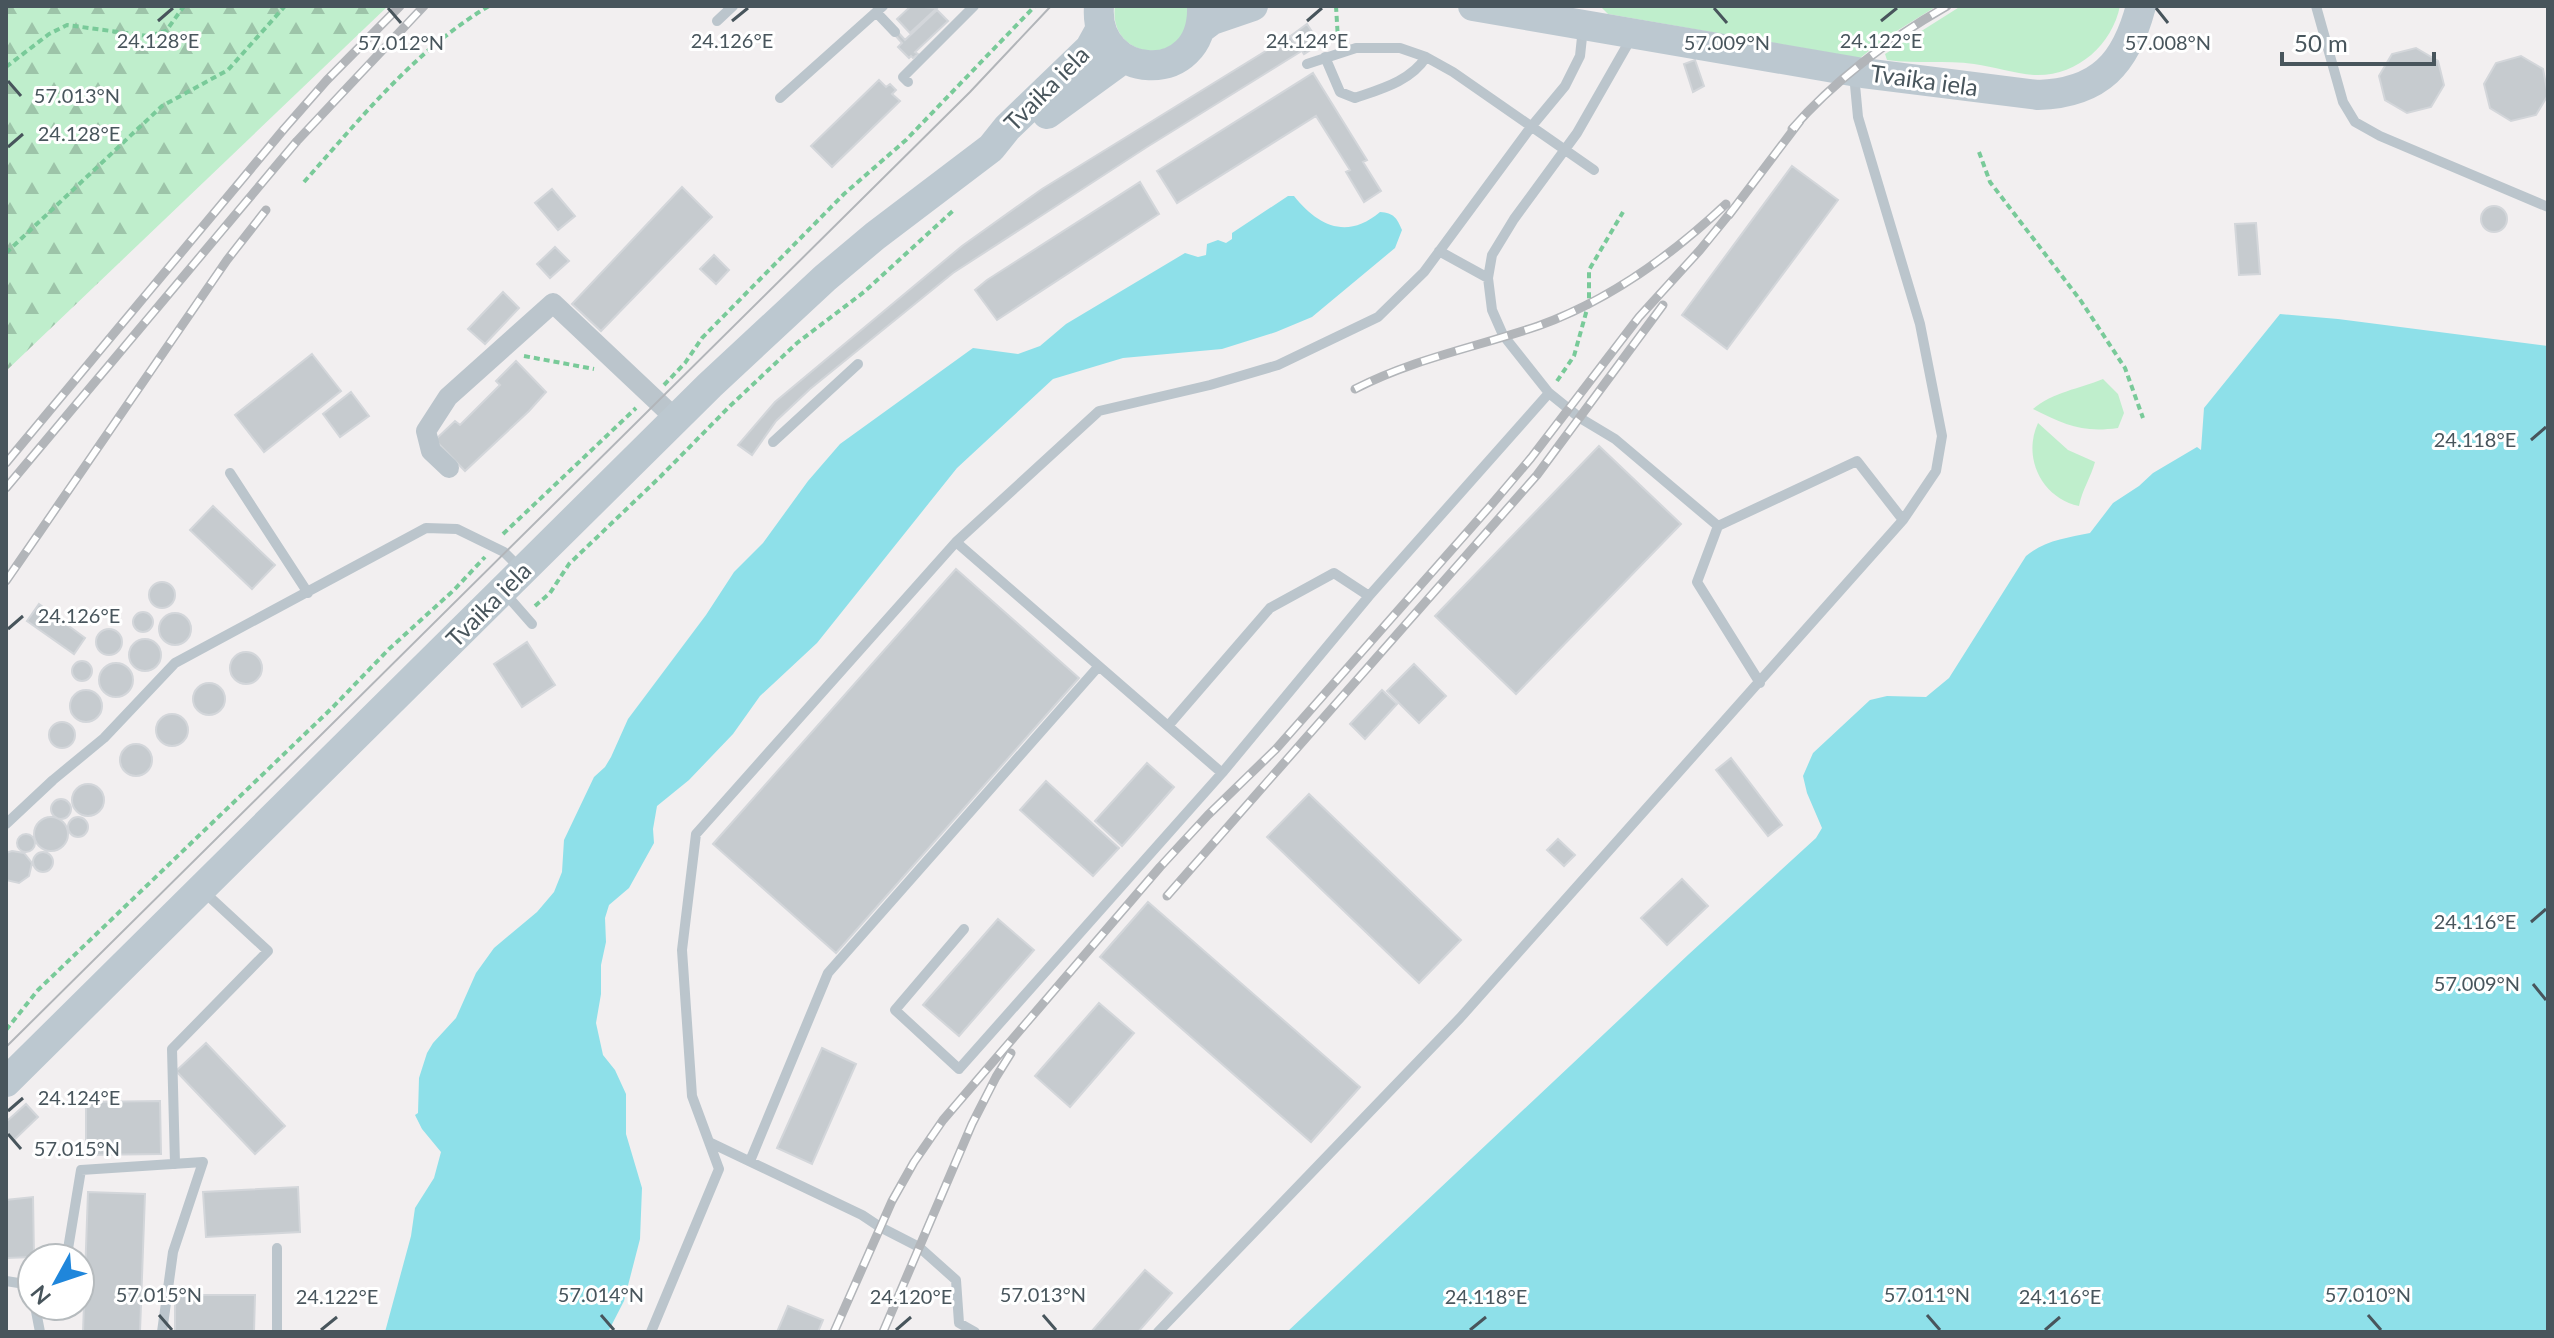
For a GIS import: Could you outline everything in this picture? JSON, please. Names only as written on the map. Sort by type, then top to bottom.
[{"type":"street","name":"Tvaika iela","points":[[1100,17],[1106,41],[1124,58],[1145,66],[1169,62],[1190,49],[1198,38],[1201,18],[1212,20],[1253,6]]},
{"type":"street","name":"Tvaika iela","points":[[1473,6],[1863,73],[2038,95],[2064,93],[2095,81],[2114,67],[2134,33],[2141,6]]},
{"type":"street","name":"Tvaika iela","points":[[6,1082],[676,419],[825,278],[991,148],[1007,128],[1090,48],[1100,17]]},
{"type":"street","name":"Tvaika iela","points":[[991,148],[1011,140],[1124,58]]},
{"type":"street","points":[[449,468],[431,451],[426,431],[448,397],[553,303],[676,419]]},
{"type":"lane","points":[[717,21],[733,6]]},
{"type":"lane","points":[[908,82],[903,77],[974,6]]},
{"type":"lane","points":[[2316,6],[2343,102],[2355,122],[2380,136],[2548,207]]},
{"type":"lane","points":[[780,98],[880,9],[895,32]]},
{"type":"lane","points":[[651,1332],[719,1169],[692,1096],[682,950],[696,834],[956,542],[1099,411],[1265,369],[1378,317],[1424,272],[1565,86],[1580,56],[1583,26]]},
{"type":"lane","points":[[1634,33],[1601,93],[1492,255],[1488,278],[1492,310],[1503,335],[1549,393],[1580,418],[1615,439],[1718,526]]},
{"type":"lane","points":[[1307,64],[1356,48],[1400,48],[1426,57],[1453,72],[1594,170]]},
{"type":"lane","points":[[1325,57],[1340,92],[1355,98],[1393,84],[1419,69],[1426,57]]},
{"type":"lane","points":[[1158,1332],[1460,1018],[1903,520],[1936,471],[1942,436],[1920,324],[1858,117],[1855,85],[1863,73]]},
{"type":"lane","points":[[1439,251],[1488,278]]},
{"type":"lane","points":[[773,442],[858,364]]},
{"type":"lane","points":[[964,929],[895,1010],[959,1069],[1222,773],[1369,596],[1549,393]]},
{"type":"lane","points":[[1760,683],[1697,582],[1718,526],[1857,461],[1903,520]]},
{"type":"lane","points":[[230,473],[308,593]]},
{"type":"lane","points":[[6,824],[104,738],[175,663],[426,528],[457,529],[504,552],[528,620]]},
{"type":"lane","points":[[956,542],[1222,773]]},
{"type":"lane","points":[[1168,726],[1270,608],[1334,573],[1369,596]]},
{"type":"lane","points":[[750,1161],[828,973],[1098,667]]},
{"type":"lane","points":[[175,1164],[172,1049],[268,951],[201,889]]},
{"type":"lane","points":[[709,1142],[862,1215],[919,1247],[956,1280],[959,1323],[975,1332]]},
{"type":"lane","points":[[69,1242],[81,1170],[203,1162],[173,1252],[162,1332]]},
{"type":"lane","points":[[277,1248],[277,1332]]},
{"type":"path","points":[[6,67],[49,34],[67,25],[148,36],[166,31],[184,6]]},
{"type":"path","points":[[6,253],[162,106],[228,70],[285,6]]},
{"type":"path","points":[[304,182],[409,67],[451,30],[489,6]]},
{"type":"path","points":[[6,1030],[38,990],[333,707],[389,649],[454,590],[504,534],[685,363],[713,327],[844,194],[906,140],[1035,6]]},
{"type":"path","points":[[1336,6],[1339,43]]},
{"type":"path","points":[[1979,152],[1990,182],[2081,301],[2125,368],[2143,418]]},
{"type":"path","points":[[528,620],[569,564],[730,406],[797,343],[864,292],[956,208],[961,198]]},
{"type":"path","points":[[1549,393],[1574,356],[1589,302],[1589,270],[1623,212]]},
{"type":"path","points":[[499,351],[632,376]]},
{"type":"green space","points":[[6,6],[388,6],[6,371]]},
{"type":"green space","points":[[1115,6],[1189,6],[1189,23],[1180,38],[1169,47],[1156,51],[1143,50],[1121,35],[1115,22]]},
{"type":"green space","points":[[1600,6],[1937,6],[1860,58],[1608,14]]},
{"type":"green space","points":[[1961,6],[2120,6],[2109,33],[2090,56],[2051,74],[2028,74],[1963,63],[1887,60],[1885,54]]},
{"type":"green space","points":[[2103,379],[2118,394],[2124,413],[2118,428],[2074,426],[2033,409],[2058,395]]},
{"type":"green space","points":[[2038,423],[2068,450],[2095,462],[2079,506],[2055,495],[2039,475],[2032,450]]},
{"type":"water","points":[[1288,196],[1294,196],[1313,215],[1334,226],[1356,226],[1380,212],[1392,215],[1402,230],[1395,248],[1312,317],[1276,332],[1222,349],[1123,358],[1053,379],[957,468],[817,643],[760,696],[733,734],[689,780],[657,806],[654,843],[629,888],[609,905],[605,918],[606,942],[596,1023],[603,1055],[615,1070],[626,1094],[626,1134],[642,1188],[640,1239],[624,1301],[608,1332],[385,1332],[411,1236],[415,1208],[434,1178],[441,1152],[415,1115],[418,1113],[419,1078],[427,1053],[456,1018],[476,973],[494,948],[537,912],[554,892],[562,872],[564,840],[594,777],[611,757],[628,719],[706,615],[734,572],[763,543],[808,481],[840,444],[973,348],[1018,354],[1040,346],[1066,324],[1185,253],[1198,257],[1206,255],[1207,244],[1218,240],[1226,243],[1232,239],[1232,233]]},
{"type":"water","points":[[2280,314],[2548,346],[2548,1332],[1287,1332],[1816,838],[1822,828],[1803,776],[1813,753],[1870,700],[1887,696],[1926,697],[1949,678],[2026,556],[2049,543],[2090,533],[2113,503],[2153,473],[2197,447],[2201,450],[2204,408]]},
{"type":"building","points":[[911,6],[937,8],[910,33],[897,19]]},
{"type":"building","points":[[937,10],[948,21],[915,52],[918,54],[909,58],[898,47],[902,43],[894,34],[897,31],[905,40]]},
{"type":"building","points":[[1307,24],[1320,44],[1304,54],[1292,35]]},
{"type":"building","points":[[1290,36],[1300,52],[953,273],[810,389],[776,421],[752,455],[738,445],[775,402],[962,246],[1042,189]]},
{"type":"building","points":[[2416,48],[2438,61],[2444,85],[2431,107],[2407,113],[2385,100],[2379,76],[2392,54]]},
{"type":"building","points":[[2521,56],[2543,69],[2548,95],[2536,115],[2511,121],[2490,108],[2484,84],[2496,63]]},
{"type":"building","points":[[1695,60],[1704,86],[1693,92],[1684,64]]},
{"type":"building","points":[[1313,73],[1367,160],[1363,162],[1381,191],[1364,202],[1346,172],[1350,170],[1316,116],[1177,203],[1157,171]]},
{"type":"building","points":[[879,80],[886,87],[890,84],[896,90],[892,94],[900,101],[832,167],[811,146]]},
{"type":"building","points":[[1792,166],[1838,200],[1727,349],[1682,315]]},
{"type":"building","points":[[1140,182],[1159,214],[997,320],[975,290]]},
{"type":"building","points":[[682,187],[712,217],[601,331],[572,304]]},
{"type":"building","points":[[552,189],[575,216],[558,230],[535,203]]},
{"type":"building","points":[[2494,206],[2503,210],[2507,219],[2503,228],[2494,232],[2485,228],[2481,219],[2485,210]]},
{"type":"building","points":[[2256,223],[2260,274],[2239,275],[2235,224]]},
{"type":"building","points":[[555,247],[569,261],[550,278],[537,264]]},
{"type":"building","points":[[714,255],[729,270],[716,284],[700,269]]},
{"type":"building","points":[[503,292],[519,308],[485,344],[468,329]]},
{"type":"building","points":[[312,354],[341,391],[264,452],[235,415]]},
{"type":"building","points":[[516,361],[546,392],[465,471],[435,440],[455,421],[460,425],[500,385],[496,381]]},
{"type":"building","points":[[351,392],[369,416],[340,437],[323,414]]},
{"type":"building","points":[[1599,446],[1681,524],[1516,694],[1435,616]]},
{"type":"building","points":[[213,506],[275,565],[252,589],[190,530]]},
{"type":"building","points":[[956,569],[1079,678],[836,953],[713,844]]},
{"type":"building","points":[[162,582],[171,586],[175,595],[171,604],[162,608],[153,604],[149,595],[153,586]]},
{"type":"building","points":[[39,604],[85,638],[74,654],[27,621]]},
{"type":"building","points":[[143,612],[150,615],[153,622],[150,629],[143,632],[136,629],[133,622],[136,615]]},
{"type":"building","points":[[175,613],[187,617],[191,629],[187,641],[175,645],[163,641],[159,629],[163,617]]},
{"type":"building","points":[[109,629],[118,633],[122,642],[118,651],[109,655],[100,651],[96,642],[100,633]]},
{"type":"building","points":[[145,639],[157,643],[161,655],[157,667],[145,671],[133,667],[129,655],[133,643]]},
{"type":"building","points":[[527,642],[555,685],[522,707],[494,664]]},
{"type":"building","points":[[246,652],[257,657],[262,668],[257,679],[246,684],[235,679],[230,668],[235,657]]},
{"type":"building","points":[[78,661],[86,661],[92,671],[86,681],[78,681],[72,675],[72,667]]},
{"type":"building","points":[[116,663],[128,668],[133,680],[128,692],[116,697],[104,692],[99,680],[104,668]]},
{"type":"building","points":[[1414,664],[1446,696],[1419,723],[1387,691]]},
{"type":"building","points":[[209,683],[220,688],[225,699],[220,710],[209,715],[198,710],[193,699],[198,688]]},
{"type":"building","points":[[86,690],[98,694],[102,706],[98,718],[86,722],[74,718],[70,706],[74,694]]},
{"type":"building","points":[[1382,690],[1397,704],[1365,739],[1350,724]]},
{"type":"building","points":[[172,714],[184,718],[188,730],[184,742],[172,746],[160,742],[156,730],[160,718]]},
{"type":"building","points":[[62,722],[71,726],[75,735],[71,744],[62,748],[53,744],[49,735],[53,726]]},
{"type":"building","points":[[136,744],[148,748],[152,760],[148,772],[136,776],[124,772],[120,760],[124,748]]},
{"type":"building","points":[[1731,758],[1782,825],[1768,836],[1716,770]]},
{"type":"building","points":[[1147,763],[1174,787],[1122,846],[1095,821]]},
{"type":"building","points":[[1046,781],[1119,848],[1093,876],[1020,810]]},
{"type":"building","points":[[88,784],[100,788],[104,800],[100,812],[88,816],[76,812],[72,800],[76,788]]},
{"type":"building","points":[[1309,794],[1461,940],[1419,983],[1267,837]]},
{"type":"building","points":[[57,799],[65,799],[71,809],[65,819],[57,819],[51,813],[51,805]]},
{"type":"building","points":[[51,817],[63,822],[68,834],[63,846],[51,851],[39,846],[34,834],[39,822]]},
{"type":"building","points":[[74,817],[82,817],[88,827],[82,837],[74,837],[68,831],[68,823]]},
{"type":"building","points":[[26,834],[35,843],[26,852],[17,843]]},
{"type":"building","points":[[1558,839],[1575,855],[1564,866],[1547,850]]},
{"type":"building","points":[[39,852],[47,852],[53,862],[47,872],[39,872],[33,866],[33,858]]},
{"type":"building","points":[[6,853],[24,853],[32,863],[29,876],[19,883],[6,880]]},
{"type":"building","points":[[1682,879],[1708,906],[1667,945],[1641,918]]},
{"type":"building","points":[[1148,902],[1360,1087],[1311,1142],[1100,957]]},
{"type":"building","points":[[998,919],[1034,950],[959,1036],[923,1005]]},
{"type":"building","points":[[1099,1003],[1134,1033],[1070,1107],[1035,1076]]},
{"type":"building","points":[[206,1043],[285,1126],[255,1154],[176,1071]]},
{"type":"building","points":[[822,1048],[856,1064],[812,1164],[777,1148]]},
{"type":"building","points":[[160,1101],[161,1154],[86,1155],[86,1102]]},
{"type":"building","points":[[26,1104],[38,1117],[14,1140],[6,1131],[6,1122]]},
{"type":"building","points":[[298,1187],[300,1232],[206,1237],[203,1192]]},
{"type":"building","points":[[88,1192],[145,1194],[140,1332],[83,1332],[83,1322],[96,1322],[96,1242],[86,1242]]},
{"type":"building","points":[[33,1197],[34,1242],[16,1242],[16,1258],[6,1258],[6,1200]]},
{"type":"building","points":[[1145,1270],[1172,1293],[1138,1332],[1091,1332]]},
{"type":"building","points":[[175,1295],[255,1295],[254,1332],[175,1332]]},
{"type":"building","points":[[788,1306],[823,1320],[818,1332],[777,1332]]},
{"type":"tram line","points":[[6,1047],[970,92],[1051,6]]},
{"type":"railway","points":[[6,463],[284,129],[400,6]]},
{"type":"railway","points":[[6,488],[297,141],[424,6]]},
{"type":"railway","points":[[1792,129],[1826,94],[1865,61],[1947,6]]},
{"type":"railway","points":[[1729,215],[1800,121]]},
{"type":"railway","points":[[1355,389],[1422,361],[1564,316],[1614,290],[1662,258],[1726,204]]},
{"type":"railway","points":[[834,1332],[892,1201],[943,1120],[1160,867],[1276,749],[1492,504],[1639,317],[1735,207]]},
{"type":"railway","points":[[6,581],[227,260],[266,210]]},
{"type":"railway","points":[[1167,896],[1537,475],[1663,305]]},
{"type":"railway","points":[[883,1332],[972,1124],[1011,1053]]}]
